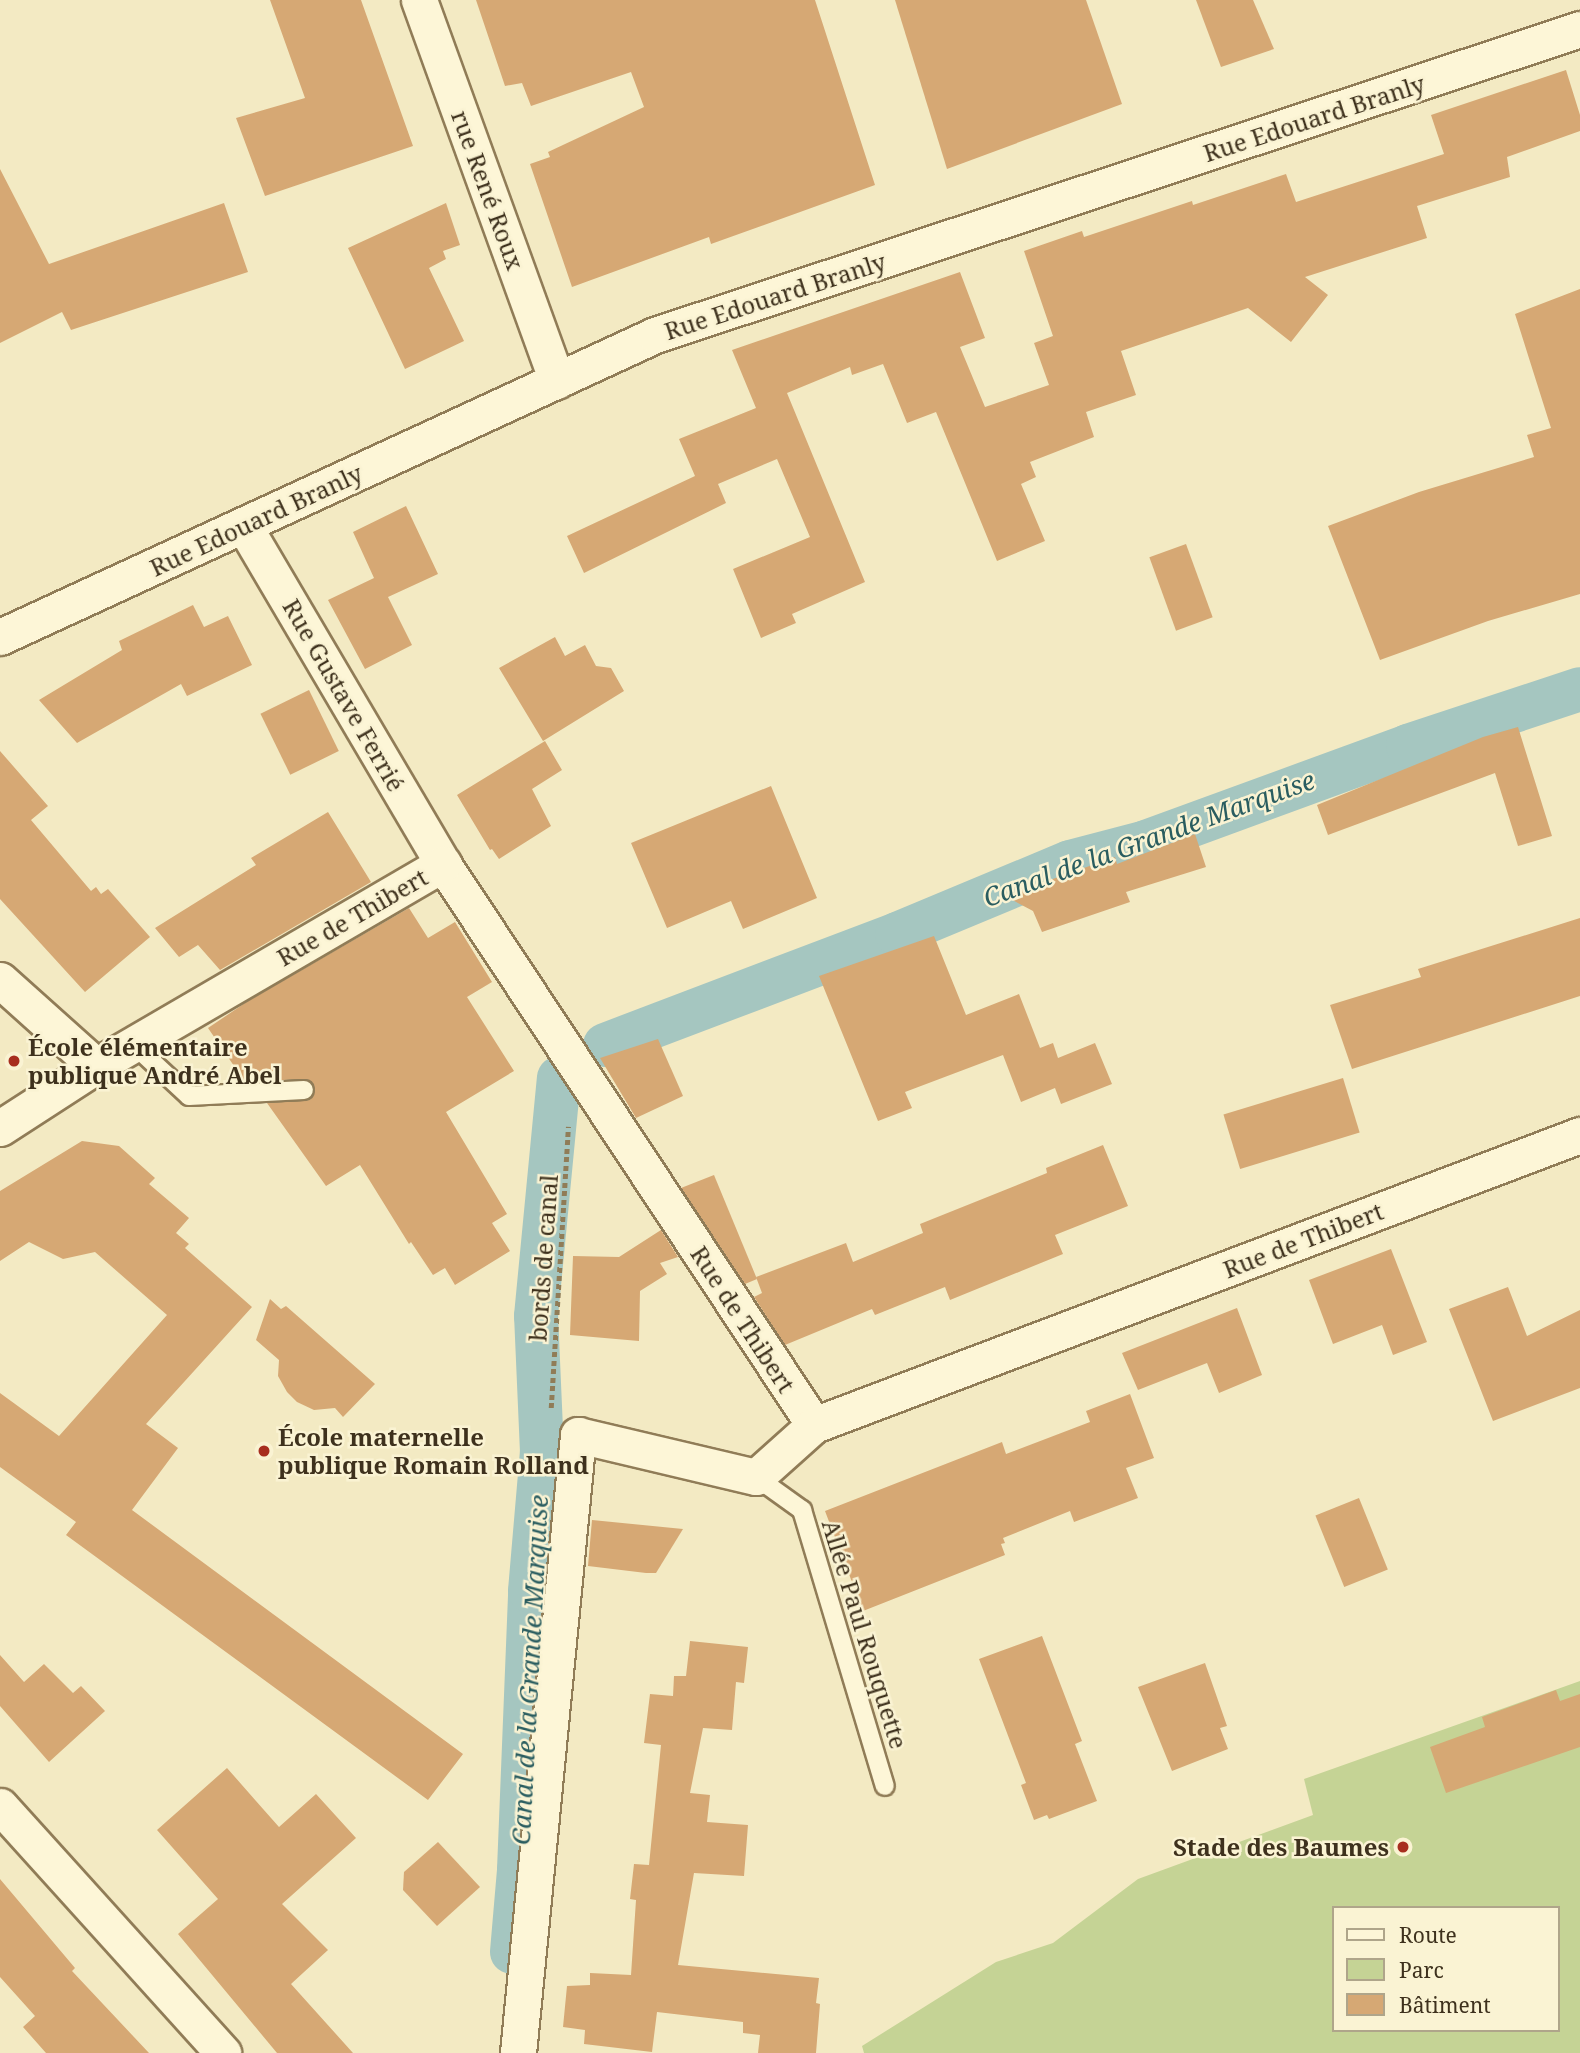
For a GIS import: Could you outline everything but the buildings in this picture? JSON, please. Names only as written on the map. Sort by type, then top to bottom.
[{"type":"street","name":"rue René Roux","points":[[419,0],[557,381]]},
{"type":"street","name":"Rue Edouard Branly","points":[[0,636],[655,335],[1580,29]]},
{"type":"street","name":"Rue Gustave Ferrié","points":[[244,526],[443,864]]},
{"type":"street","name":"Rue de Thibert","points":[[0,1128],[96,1066],[443,864],[814,1425],[1580,1135]]},
{"type":"street","points":[[0,980],[96,1066]]},
{"type":"street","points":[[517,2053],[578,1435],[756,1477],[814,1425]]},
{"type":"street","points":[[0,1806],[223,2053]]},
{"type":"lane","points":[[133,1044],[189,1096],[304,1090]]},
{"type":"lane","name":"Allée Paul Rouquette","points":[[756,1477],[802,1510],[884,1786]]},
{"type":"path","name":"bords de canal","points":[[578,1435],[551,1413],[571,1086],[583,1075]]},
{"type":"green space","name":"Stade des Baumes","points":[[1580,1681],[1580,2053],[864,2053],[862,2046],[996,1962],[1053,1943],[1138,1879],[1313,1815],[1304,1779]]},
{"type":"waterway","name":"Canal de la Grande Marquise","points":[[605,1045],[897,934],[1070,862],[1146,842],[1408,746],[1580,689]]},
{"type":"waterway","name":"Canal de la Grande Marquise","points":[[512,1952],[519,1870],[530,1591],[542,1452],[536,1316],[559,1078]]},
{"type":"place","name":"École élémentaire publique André Abel","points":[[14,1061]]},
{"type":"place","name":"École maternelle publique Romain Rolland","points":[[264,1451]]},
{"type":"place","name":"Stade des Baumes","points":[[1403,1847]]}]
